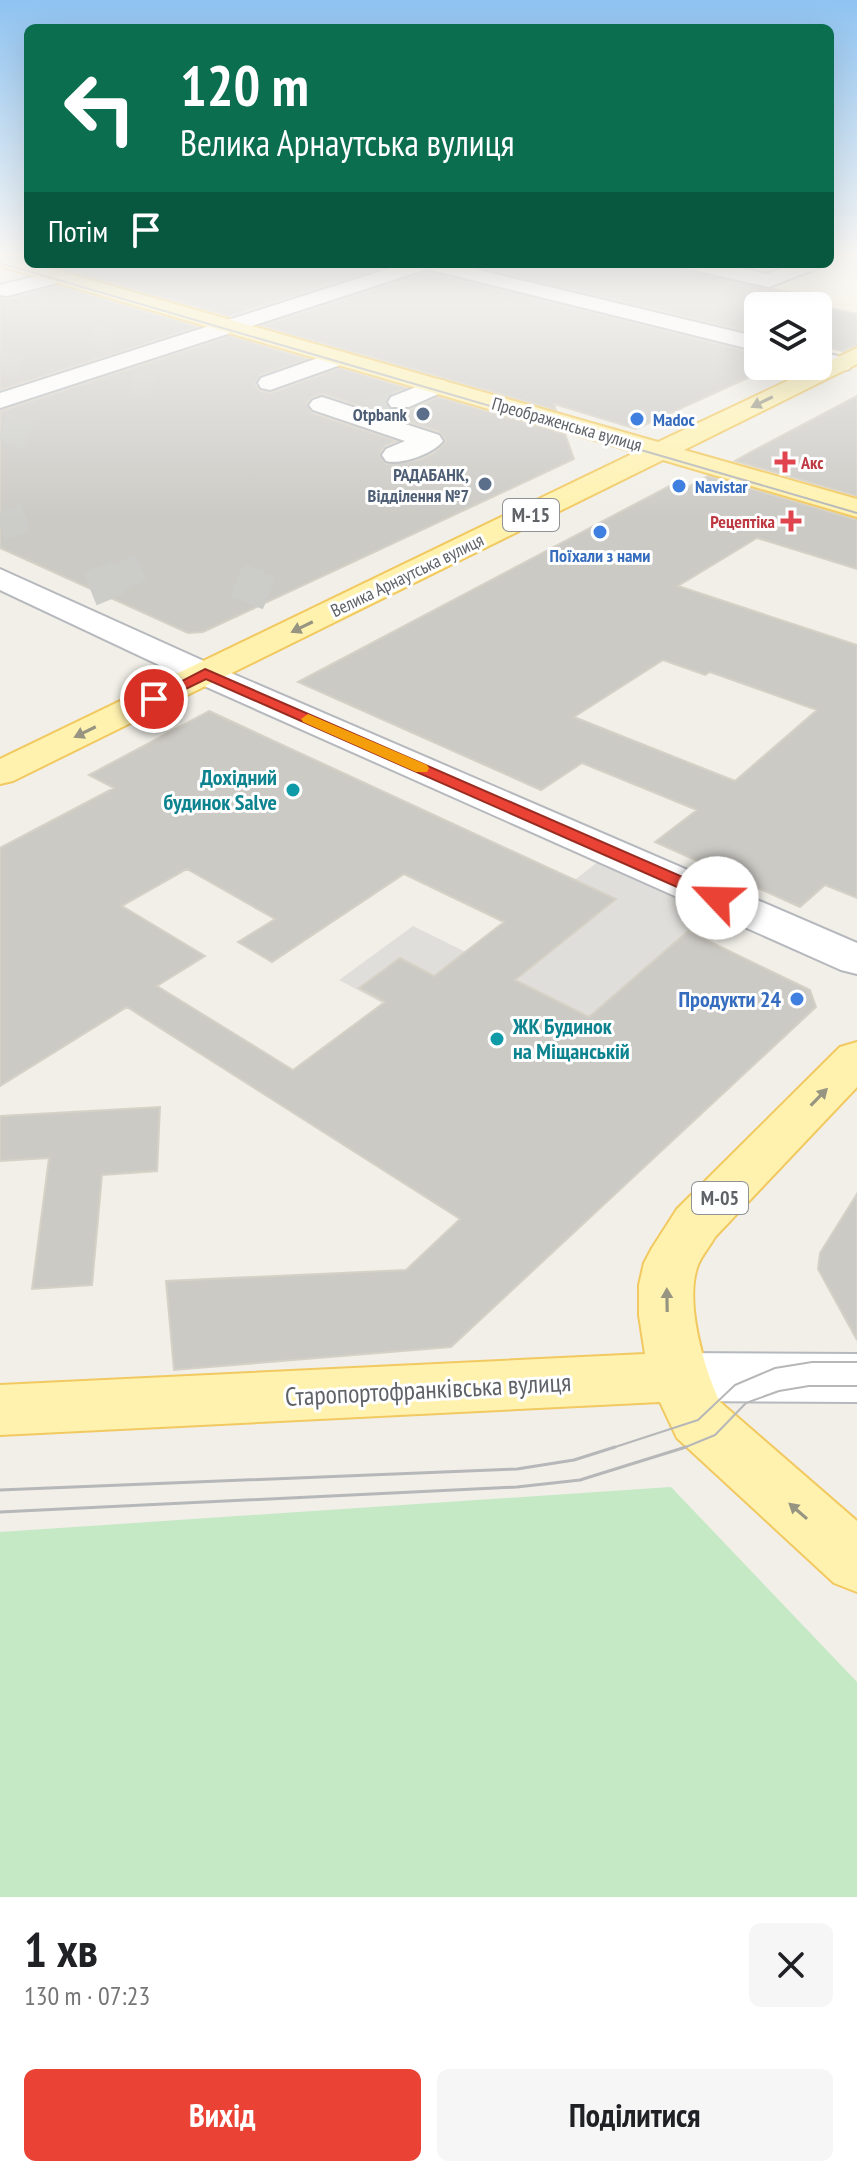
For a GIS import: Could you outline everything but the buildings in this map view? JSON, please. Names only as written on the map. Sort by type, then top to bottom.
[{"type":"main road","name":"Преображенська вулиця","points":[[277,341],[857,508]]},
{"type":"main road","name":"Велика Арнаутська вулиця","points":[[0,773],[660,451],[839,359]]},
{"type":"main road","name":"М-05","points":[[857,1058],[696,1223],[671,1263],[667,1285],[667,1315],[678,1377],[698,1420],[857,1562]]},
{"type":"main road","name":"Старопортофранківська вулиця","points":[[0,1410],[678,1377]]},
{"type":"street","points":[[118,341],[152,352]]},
{"type":"street","points":[[0,380],[31,383],[66,393],[96,370],[188,341]]},
{"type":"street","points":[[270,383],[338,358]]},
{"type":"street","points":[[96,370],[132,383]]},
{"type":"street","points":[[0,401],[31,383]]},
{"type":"street","points":[[400,402],[436,386]]},
{"type":"street","points":[[322,405],[364,415],[430,441],[395,455]]},
{"type":"street","points":[[0,578],[205,674],[857,960]]},
{"type":"street","name":"Старопортофранківська вулиця","points":[[678,1377],[857,1378]]},
{"type":"shaded area","points":[[832,341],[857,341],[857,354],[839,363],[832,361]]},
{"type":"shaded area","points":[[608,854],[720,903],[482,1114],[339,1035],[382,1003],[339,980],[413,926],[476,957]]},
{"type":"green space","points":[[671,1487],[857,1682],[857,1897],[0,1897],[0,1532]]},
{"type":"tunnel","points":[[0,360],[27,369]]},
{"type":"tunnel","points":[[132,383],[162,393]]},
{"type":"tunnel","points":[[369,413],[400,402]]},
{"type":"tunnel","points":[[3,427],[36,439]]},
{"type":"tunnel","points":[[0,527],[29,516]]},
{"type":"tunnel","points":[[115,579],[144,566]]},
{"type":"tunnel","points":[[90,589],[119,577]]},
{"type":"tunnel","points":[[237,580],[279,597]]},
{"type":"tram line","points":[[266,341],[857,513]]},
{"type":"tram line","points":[[609,1449],[698,1420],[735,1385],[775,1368],[812,1362],[857,1362]]},
{"type":"tram line","points":[[685,1447],[715,1435],[746,1403],[779,1391],[809,1386],[857,1386]]},
{"type":"tram line","points":[[0,1490],[517,1469],[574,1460],[615,1447]]},
{"type":"tram line","points":[[0,1512],[517,1487],[580,1480],[685,1447]]},
{"type":"tram line","points":[[681,1449],[685,1447]]},
{"type":"slow traffic","points":[[308,719],[421,768]]},
{"type":"place","name":"Otpbank","points":[[423,414]]},
{"type":"place","name":"Madoc","points":[[637,419]]},
{"type":"place","name":"Акс","points":[[785,462]]},
{"type":"place","name":"РАДАБАНК, Відділення №7","points":[[485,484]]},
{"type":"place","name":"Navistar","points":[[679,486]]},
{"type":"place","name":"Рецептіка","points":[[791,521]]},
{"type":"place","name":"Поїхали з нами","points":[[600,532]]},
{"type":"place","name":"Дохідний будинок Salve","points":[[293,790]]},
{"type":"place","name":"Продукти 24","points":[[797,999]]},
{"type":"place","name":"ЖК Будинок на Міщанській","points":[[497,1039]]},
{"type":"route","points":[[154,699],[205,674],[717,898]]}]
